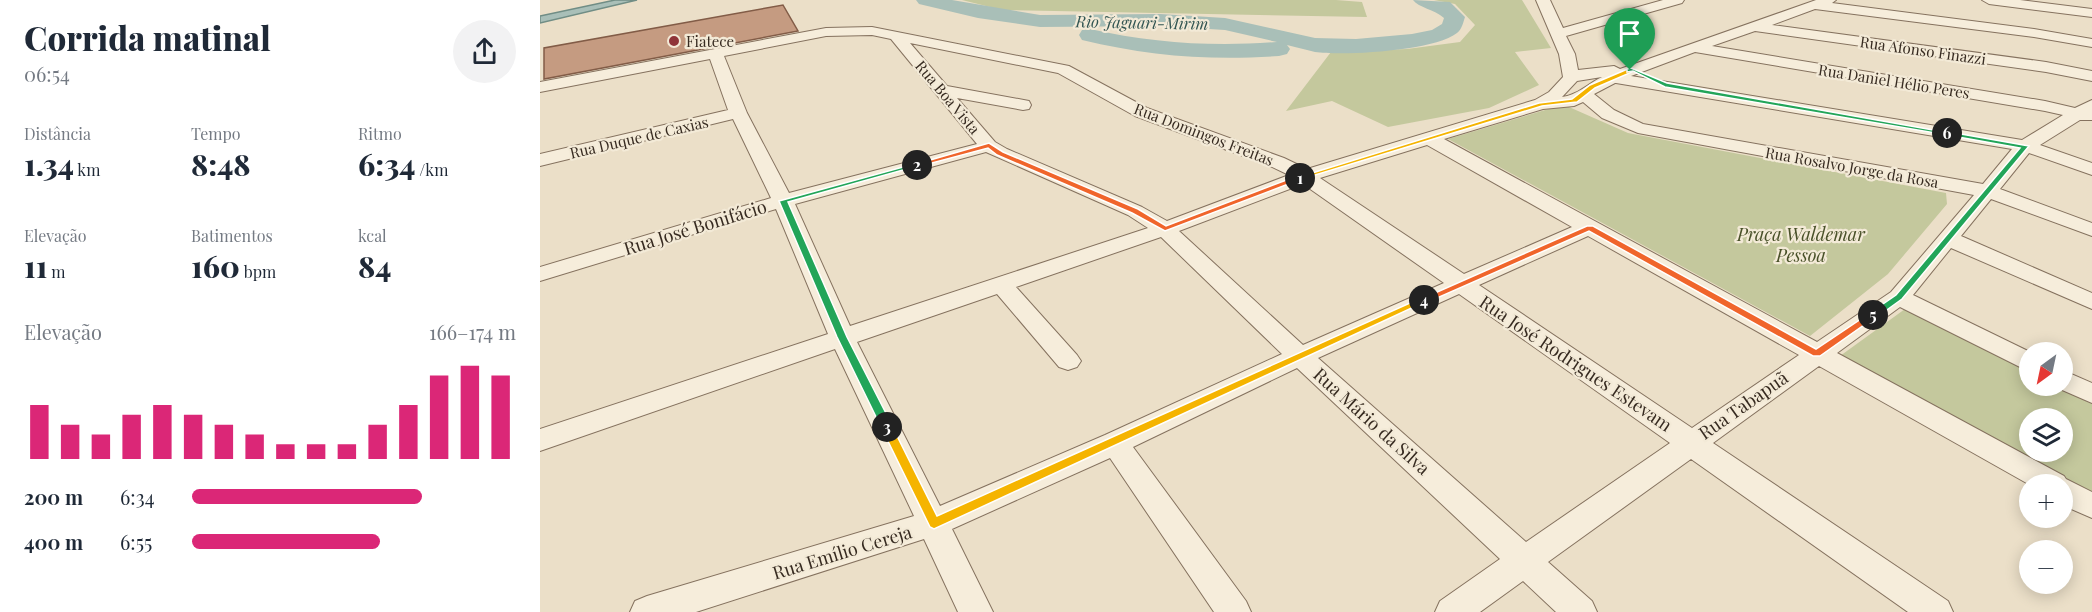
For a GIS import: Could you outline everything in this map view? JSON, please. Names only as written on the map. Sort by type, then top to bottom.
[{"type":"street","points":[[1543,0],[1567,54],[1571,78]]},
{"type":"street","points":[[1558,34],[1677,0]]},
{"type":"street","points":[[1794,0],[1814,5],[2034,33],[2092,43]]},
{"type":"street","points":[[540,440],[1165,229],[1305,176],[1541,104],[1577,98],[1593,87],[1632,70],[1829,0]]},
{"type":"street","points":[[1989,0],[2092,13]]},
{"type":"street","name":"Rua Afonso Finazzi","points":[[1753,27],[2092,76]]},
{"type":"street","name":"Rua Domingos Freitas","points":[[540,87],[826,32],[861,30],[1063,69],[1141,112],[1277,162],[1305,176]]},
{"type":"street","name":"Rua Boa Vista","points":[[896,36],[989,146],[1011,158],[1135,211],[1165,229]]},
{"type":"street","name":"Rua Daniel Hélio Peres","points":[[1695,48],[2088,112]]},
{"type":"street","points":[[715,53],[738,113],[783,201],[842,337],[976,612]]},
{"type":"street","points":[[1567,54],[1595,72]]},
{"type":"street","points":[[1541,104],[1555,96],[1571,78],[1595,72],[1632,70],[1665,85]]},
{"type":"street","points":[[1614,77],[2025,146],[2092,169]]},
{"type":"street","points":[[942,90],[1023,105]]},
{"type":"street","name":"Rua Rosalvo Jorge da Rosa","points":[[1577,98],[1625,123],[1652,131],[1987,190],[2092,230]]},
{"type":"street","name":"Rua Tabapuã","points":[[1452,612],[1899,297],[2025,146],[2088,112]]},
{"type":"street","name":"Rua Duque de Caxias","points":[[540,160],[738,113]]},
{"type":"street","points":[[1428,138],[2035,474]]},
{"type":"street","name":"Rua José Bonifácio","points":[[540,274],[783,201],[989,146]]},
{"type":"street","name":"Rua José Rodrigues Estevam","points":[[1305,176],[1936,612]]},
{"type":"street","name":"Rua Emílio Cereja","points":[[646,612],[934,524],[1115,443],[1300,356],[1590,227]]},
{"type":"street","name":"Rua Mário da Silva","points":[[1165,229],[1580,612]]},
{"type":"street","points":[[1949,239],[2092,302]]},
{"type":"street","points":[[1001,284],[1068,361]]},
{"type":"street","points":[[1899,297],[2019,357]]},
{"type":"street","points":[[2073,384],[2092,394]]},
{"type":"street","points":[[1115,443],[1234,612]]},
{"type":"street","points":[[2073,496],[2092,506]]},
{"type":"green space","points":[[962,0],[1336,0],[1362,2],[1367,17],[1002,10]]},
{"type":"green space","points":[[1434,0],[1522,0],[1551,48],[1515,52],[1539,85],[1489,108],[1388,127],[1332,101],[1286,111],[1331,52],[1407,49],[1460,42],[1475,25],[1455,4]]},
{"type":"green space","name":"Praça Waldemar Pessoa","points":[[1569,107],[1628,133],[1946,193],[1947,204],[1888,274],[1810,336],[1448,139],[1552,108]]},
{"type":"green space","points":[[1905,309],[2019,367],[2019,396],[2073,395],[2092,404],[2092,494],[2073,484],[2073,474],[2055,474],[2034,462],[2073,462],[2073,408],[2019,408],[2019,454],[1840,356]]},
{"type":"water","points":[[615,0],[637,0],[540,23],[540,16]]},
{"type":"building","name":"Fiatece","points":[[783,5],[798,31],[544,79],[544,48]]},
{"type":"waterway","name":"Rio Jaguari-Mirim","points":[[926,0],[978,12],[1040,21],[1160,20],[1225,24],[1315,45],[1356,46],[1412,41],[1439,35],[1451,28],[1455,17],[1443,6],[1423,0]]},
{"type":"waterway","points":[[1090,35],[1137,45],[1184,51],[1231,52],[1279,49]]},
{"type":"place","name":"Fiatece","points":[[674,41]]},
{"type":"route","points":[[1634,69],[1665,85],[2025,146],[1899,297],[1817,353],[1590,227],[1300,356],[1115,443],[934,524],[842,337],[783,201],[989,146],[1065,183],[1135,211],[1165,229],[1305,176],[1541,104],[1574,101],[1593,87],[1630,70],[1634,69]]}]
